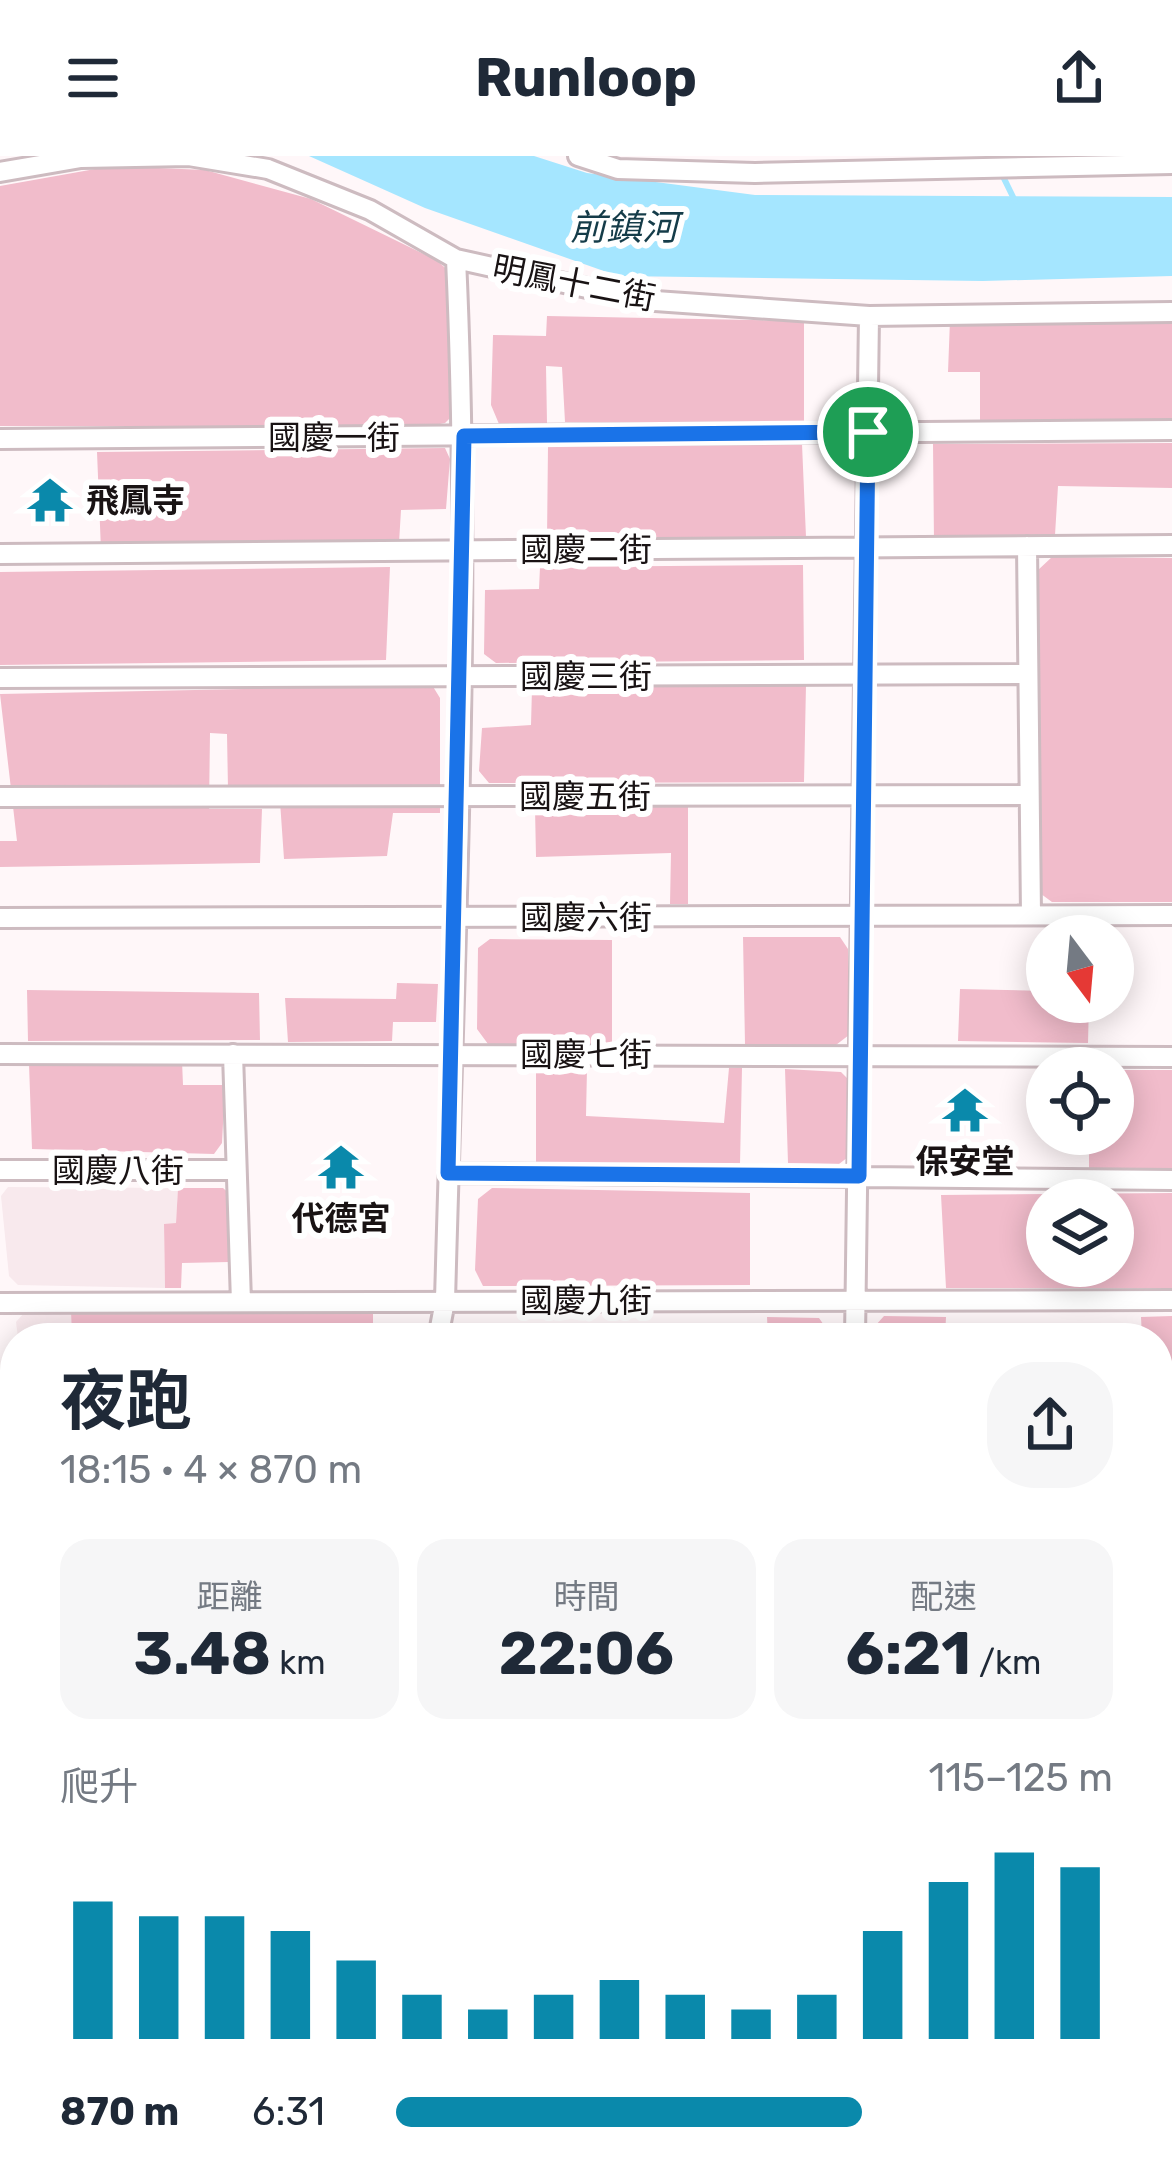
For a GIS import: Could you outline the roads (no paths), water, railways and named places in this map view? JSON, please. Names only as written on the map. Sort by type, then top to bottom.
[{"type":"street","name":"明鳳十二街","points":[[0,172],[81,158],[189,156],[268,169],[370,210],[456,259],[641,300],[869,316],[1172,312]]},
{"type":"street","points":[[578,156],[618,170],[732,173],[969,167],[1045,160],[1172,164]]},
{"type":"street","points":[[441,1323],[454,1054],[464,550],[456,259]]},
{"type":"street","points":[[855,1323],[869,316]]},
{"type":"street","name":"國慶一街","points":[[0,439],[1172,430]]},
{"type":"street","name":"國慶二街","points":[[0,554],[1172,545]]},
{"type":"street","points":[[1028,546],[1030,915]]},
{"type":"street","name":"國慶三街","points":[[0,678],[1028,674]]},
{"type":"street","name":"國慶五街","points":[[0,797],[1026,795]]},
{"type":"street","name":"國慶六街","points":[[0,918],[1026,915]]},
{"type":"street","name":"國慶六街","points":[[1134,915],[1172,915]]},
{"type":"street","name":"國慶七街","points":[[0,1054],[858,1053],[1172,1058]]},
{"type":"street","points":[[233,1054],[241,1302]]},
{"type":"street","name":"國慶八街","points":[[0,1170],[236,1170]]},
{"type":"street","points":[[448,1173],[1172,1180]]},
{"type":"street","name":"國慶九街","points":[[0,1303],[1172,1300]]},
{"type":"water","name":"前鎮河","points":[[309,156],[534,156],[587,173],[755,195],[1172,197],[1172,276],[983,281],[618,276],[425,208]]},
{"type":"waterway","points":[[993,156],[1015,201]]},
{"type":"place","name":"飛鳳寺","points":[[50,500]]},
{"type":"place","name":"保安堂","points":[[965,1110]]},
{"type":"place","name":"代德宮","points":[[341,1167]]}]
